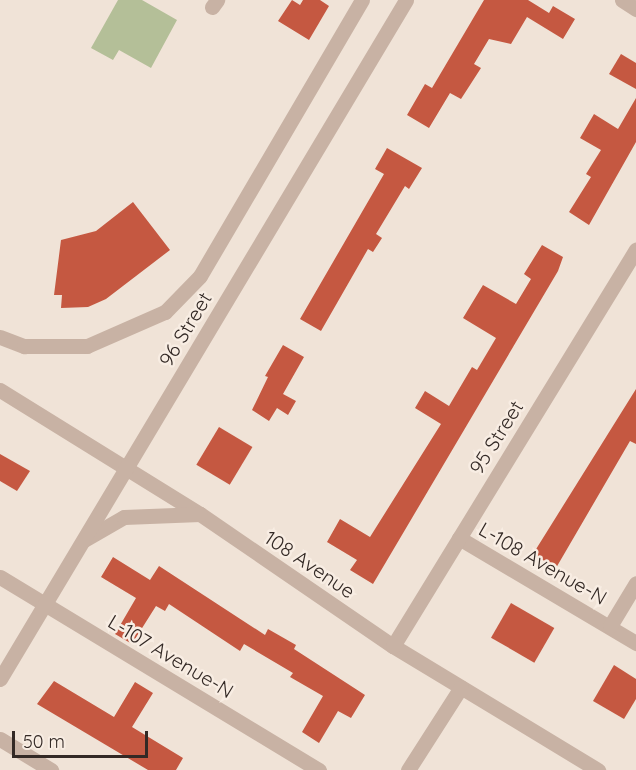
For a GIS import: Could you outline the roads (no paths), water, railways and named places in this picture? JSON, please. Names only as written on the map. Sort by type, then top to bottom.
[{"type":"street","name":"96 Street","points":[[0,337],[24,346],[87,346],[165,312],[200,276],[362,0]]},
{"type":"street","name":"96 Street","points":[[0,679],[406,0]]},
{"type":"street","points":[[622,0],[636,9]]},
{"type":"street","name":"95 Street","points":[[393,646],[631,268],[636,250]]},
{"type":"street","name":"108 Avenue","points":[[0,390],[200,514],[393,646],[598,770]]},
{"type":"street","points":[[81,541],[124,517],[200,514]]},
{"type":"street","name":"L-108 Avenue-N","points":[[459,538],[636,643]]},
{"type":"street","name":"L-107 Avenue-N","points":[[0,577],[320,770]]},
{"type":"street","points":[[610,626],[636,583]]},
{"type":"street","points":[[408,770],[460,687]]},
{"type":"street","points":[[0,740],[51,770]]}]
